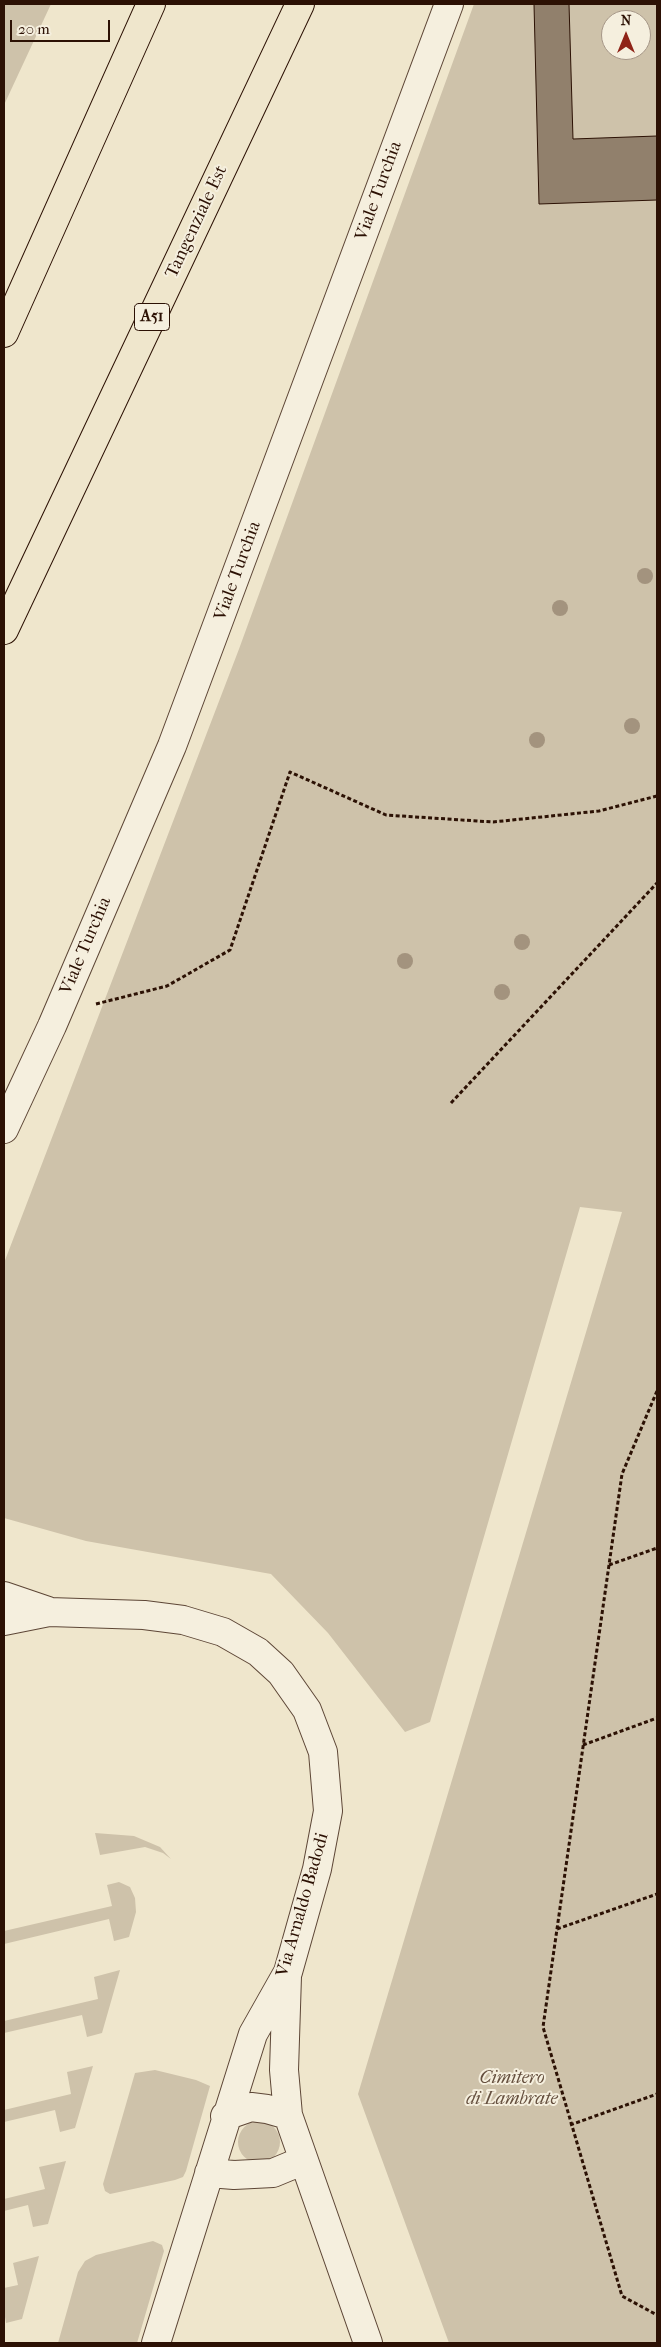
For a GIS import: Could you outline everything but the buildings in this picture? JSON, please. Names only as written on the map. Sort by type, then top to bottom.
[{"type":"highway","points":[[4,332],[151,4]]},
{"type":"highway","name":"Tangenziale Est","points":[[4,630],[300,4]]},
{"type":"street","name":"Viale Turchia","points":[[4,1129],[52,1026],[172,746],[450,4]]},
{"type":"street","name":"Via Arnaldo Badodi","points":[[4,1596],[49,1612]]},
{"type":"street","name":"Via Arnaldo Badodi","points":[[4,1621],[49,1612],[170,1617],[210,1627],[235,1637],[258,1652],[281,1673],[299,1697],[313,1724],[323,1752],[328,1811],[321,1855],[288,1972],[253,2034],[225,2116],[156,2343]]},
{"type":"street","points":[[288,1972],[284,2070],[288,2115],[302,2160],[368,2343]]},
{"type":"street","points":[[225,2116],[251,2107],[267,2108],[288,2115]]},
{"type":"street","points":[[209,2173],[234,2176],[273,2173],[302,2160]]},
{"type":"path","points":[[52,1026],[64,1015],[80,1007],[119,1000],[167,986],[230,950],[290,772],[386,816],[493,822],[599,811],[657,796]]},
{"type":"path","points":[[451,1102],[657,883]]},
{"type":"path","points":[[657,1391],[622,1474],[543,2027],[570,2125],[622,2296],[657,2315]]},
{"type":"path","points":[[609,1566],[657,1548]]},
{"type":"path","points":[[583,1745],[657,1718]]},
{"type":"path","points":[[557,1929],[657,1894]]},
{"type":"path","points":[[570,2125],[657,2094]]},
{"type":"green space","points":[[4,4],[51,4],[4,105]]},
{"type":"green space","name":"Cimitero di Lambrate","points":[[474,4],[657,4],[657,2343],[449,2343],[358,2094],[622,1212],[580,1207],[430,1722],[405,1732],[328,1633],[271,1574],[86,1541],[4,1518],[4,1263],[239,649]]},
{"type":"green space","points":[[95,1833],[134,1836],[160,1847],[171,1859],[163,1853],[145,1847],[100,1855]]},
{"type":"green space","points":[[119,1882],[130,1887],[135,1898],[136,1912],[129,1937],[114,1941],[109,1919],[4,1944],[4,1931],[112,1906],[107,1885]]},
{"type":"green space","points":[[120,1970],[102,2033],[87,2037],[82,2015],[4,2033],[4,2021],[98,1999],[94,1977]]},
{"type":"green space","points":[[93,2066],[75,2128],[60,2132],[55,2110],[4,2122],[4,2110],[71,2094],[67,2072]]},
{"type":"green space","points":[[155,2070],[196,2080],[210,2086],[186,2171],[183,2177],[175,2180],[110,2194],[105,2191],[103,2184],[135,2073]]},
{"type":"green space","points":[[259,2121],[274,2127],[280,2142],[274,2157],[259,2163],[244,2157],[238,2142],[244,2127]]},
{"type":"green space","points":[[66,2161],[48,2224],[33,2227],[28,2205],[4,2211],[4,2199],[45,2189],[39,2167]]},
{"type":"green space","points":[[153,2241],[162,2245],[164,2251],[137,2343],[58,2343],[78,2272],[85,2261],[96,2255]]},
{"type":"green space","points":[[39,2256],[22,2319],[6,2323],[4,2288],[18,2285],[13,2263]]}]
